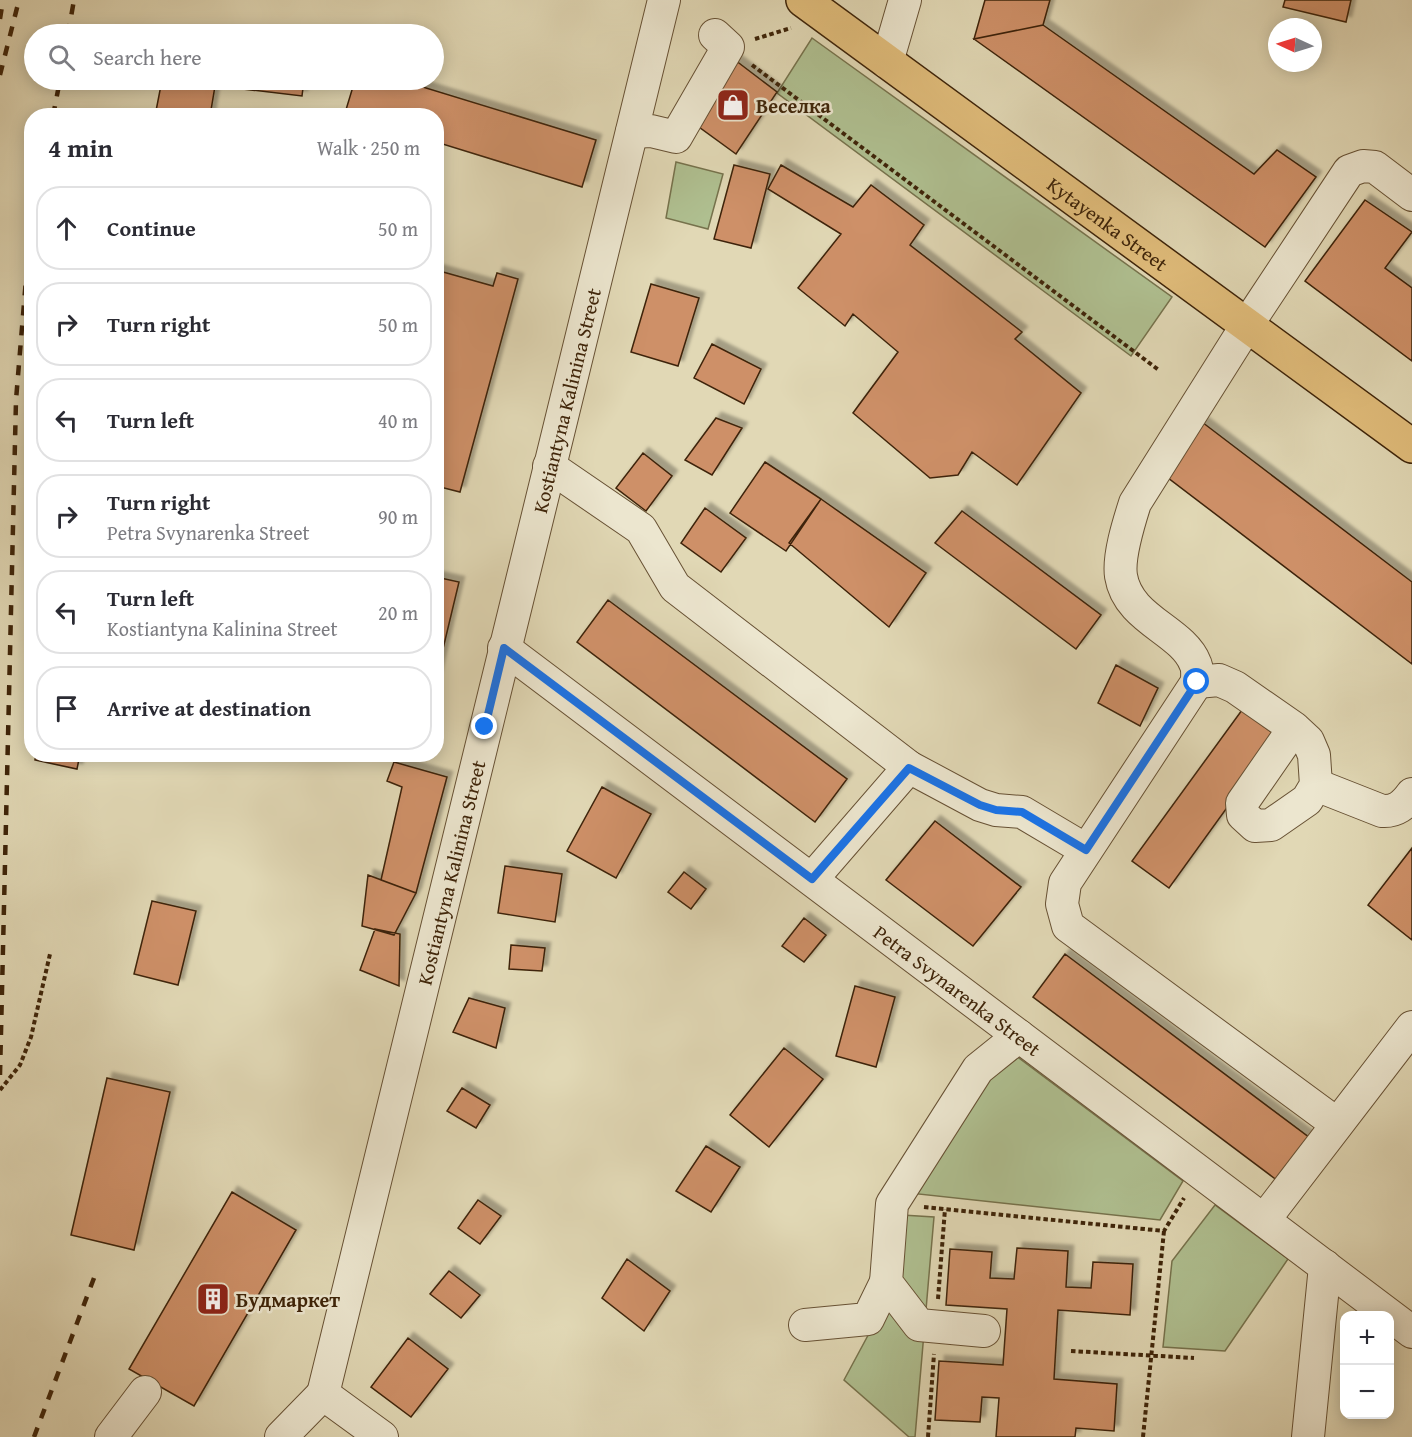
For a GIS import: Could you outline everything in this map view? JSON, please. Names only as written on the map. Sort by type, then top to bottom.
[{"type":"main road","name":"Kytayenka Street","points":[[815,9],[1412,446]]},
{"type":"street","name":"Kostiantyna Kalinina Street","points":[[323,1394],[664,0]]},
{"type":"street","points":[[887,62],[905,0]]},
{"type":"street","points":[[632,132],[651,131],[676,137],[721,41]]},
{"type":"street","points":[[1337,1124],[1068,926],[1062,904],[1065,883],[1197,682],[1196,664],[1185,649],[1136,607],[1126,592],[1121,574],[1125,536],[1135,502],[1247,325],[1350,171],[1364,166],[1375,167],[1412,195]]},
{"type":"street","points":[[549,466],[641,529],[675,587],[909,768],[980,805],[996,810],[1022,812],[1086,850]]},
{"type":"street","name":"Petra Svynarenka Street","points":[[504,648],[1412,1332]]},
{"type":"street","points":[[1197,682],[1219,680],[1235,687],[1294,729],[1308,741],[1314,755],[1316,785],[1307,800],[1271,825],[1255,826],[1243,815],[1242,803],[1294,729]]},
{"type":"street","points":[[812,879],[909,768]]},
{"type":"street","points":[[1316,785],[1382,811],[1397,809],[1412,794]]},
{"type":"street","points":[[1264,1220],[1412,1027]]},
{"type":"street","points":[[805,1325],[867,1319],[886,1282],[892,1204],[978,1069],[1019,1036]]},
{"type":"street","points":[[1308,1437],[1325,1266]]},
{"type":"street","points":[[886,1282],[919,1325],[984,1330]]},
{"type":"street","points":[[111,1437],[145,1392]]},
{"type":"street","points":[[281,1437],[323,1394],[382,1437]]},
{"type":"path","points":[[721,41],[815,9]]},
{"type":"path","points":[[721,41],[1160,371]]},
{"type":"path","points":[[0,1090],[20,1065],[31,1037],[50,954]]},
{"type":"path","points":[[1143,1437],[1164,1231],[1200,1172]]},
{"type":"path","points":[[915,1206],[1164,1231]]},
{"type":"path","points":[[1071,1351],[1194,1358]]},
{"type":"green space","points":[[812,38],[1172,297],[1131,356],[777,93]]},
{"type":"green space","points":[[676,162],[723,174],[708,229],[666,218]]},
{"type":"green space","points":[[1015,1055],[1183,1181],[1160,1220],[909,1193],[984,1076]]},
{"type":"green space","points":[[1215,1205],[1288,1259],[1225,1351],[1163,1347],[1172,1261]]},
{"type":"green space","points":[[902,1215],[934,1217],[915,1437],[909,1437],[844,1380],[887,1300]]},
{"type":"building","points":[[985,0],[1050,0],[1043,25],[974,39]]},
{"type":"building","points":[[1285,0],[1351,0],[1346,22],[1283,7]]},
{"type":"building","points":[[1043,25],[1254,174],[1277,150],[1316,177],[1265,247],[974,39]]},
{"type":"building","name":"Веселка","points":[[731,57],[777,92],[736,154],[688,119]]},
{"type":"building","points":[[160,90],[214,90],[211,108],[157,108]]},
{"type":"building","points":[[252,90],[303,90],[302,96]]},
{"type":"building","points":[[352,90],[433,90],[596,140],[582,187],[444,144],[444,108],[347,108]]},
{"type":"building","points":[[734,165],[770,174],[751,248],[714,239]]},
{"type":"building","points":[[781,165],[853,207],[871,185],[924,225],[910,245],[1022,332],[1015,339],[1081,393],[1017,485],[972,452],[958,475],[930,478],[853,413],[898,352],[853,314],[845,326],[798,288],[841,234],[768,189]]},
{"type":"building","points":[[1365,200],[1412,232],[1385,268],[1412,288],[1412,361],[1305,281]]},
{"type":"building","points":[[444,272],[493,286],[497,273],[518,279],[460,492],[444,488]]},
{"type":"building","points":[[651,284],[699,298],[678,366],[631,352]]},
{"type":"building","points":[[712,344],[761,369],[744,404],[694,378]]},
{"type":"building","points":[[716,418],[742,428],[712,475],[685,460]]},
{"type":"building","points":[[1198,419],[1412,582],[1412,664],[1159,471]]},
{"type":"building","points":[[643,453],[672,476],[646,511],[616,488]]},
{"type":"building","points":[[765,462],[821,499],[786,551],[730,513]]},
{"type":"building","points":[[821,499],[926,573],[889,627],[789,543]]},
{"type":"building","points":[[705,508],[746,538],[721,572],[681,543]]},
{"type":"building","points":[[962,511],[1101,615],[1076,649],[935,543]]},
{"type":"building","points":[[444,579],[459,582],[444,645]]},
{"type":"building","points":[[608,600],[847,779],[815,822],[577,642]]},
{"type":"building","points":[[1116,665],[1158,688],[1140,726],[1098,703]]},
{"type":"building","points":[[1242,710],[1278,737],[1169,888],[1132,861]]},
{"type":"building","points":[[44,762],[78,762],[77,769]]},
{"type":"building","points":[[394,762],[447,777],[416,893],[381,880],[402,787],[387,781]]},
{"type":"building","points":[[602,787],[651,814],[616,878],[567,851]]},
{"type":"building","points":[[935,821],[1021,887],[973,946],[886,880]]},
{"type":"building","points":[[1412,848],[1412,940],[1368,905]]},
{"type":"building","points":[[505,866],[562,874],[555,922],[498,913]]},
{"type":"building","points":[[684,872],[706,889],[691,909],[668,892]]},
{"type":"building","points":[[368,875],[416,893],[394,935],[362,926]]},
{"type":"building","points":[[152,901],[196,911],[178,985],[134,974]]},
{"type":"building","points":[[804,918],[826,935],[804,962],[782,946]]},
{"type":"building","points":[[375,929],[400,934],[399,986],[360,970]]},
{"type":"building","points":[[511,945],[545,948],[542,971],[509,969]]},
{"type":"building","points":[[1065,954],[1310,1138],[1278,1181],[1033,997]]},
{"type":"building","points":[[855,986],[895,997],[876,1067],[836,1056]]},
{"type":"building","points":[[469,998],[505,1008],[496,1048],[453,1032]]},
{"type":"building","points":[[784,1048],[823,1079],[769,1147],[730,1115]]},
{"type":"building","points":[[107,1078],[170,1092],[134,1250],[71,1235]]},
{"type":"building","points":[[462,1088],[490,1105],[476,1128],[447,1111]]},
{"type":"building","points":[[706,1146],[740,1167],[711,1212],[676,1191]]},
{"type":"building","name":"Будмаркет","points":[[232,1192],[296,1230],[194,1406],[129,1369]]},
{"type":"building","points":[[478,1200],[501,1216],[480,1244],[458,1228]]},
{"type":"building","points":[[1017,1248],[1068,1251],[1066,1287],[1091,1288],[1093,1262],[1133,1264],[1130,1315],[1058,1310],[1054,1379],[1117,1384],[1114,1431],[1076,1428],[1075,1437],[996,1437],[999,1398],[982,1397],[980,1422],[935,1420],[939,1361],[1003,1365],[1007,1309],[946,1305],[950,1249],[992,1252],[990,1278],[1014,1279]]},
{"type":"building","points":[[627,1259],[670,1291],[644,1331],[602,1298]]},
{"type":"building","points":[[449,1271],[480,1295],[461,1318],[430,1294]]},
{"type":"building","points":[[408,1338],[448,1369],[411,1417],[371,1387]]},
{"type":"railway","points":[[0,19],[3,0]]},
{"type":"railway","points":[[0,75],[19,0]]},
{"type":"railway","points":[[70,24],[74,0]]},
{"type":"railway","points":[[55,108],[58,90]]},
{"type":"railway","points":[[0,1075],[16,400],[24,303]]},
{"type":"railway","points":[[34,1437],[94,1278]]},
{"type":"place","name":"Веселка","points":[[733,105]]},
{"type":"place","name":"Будмаркет","points":[[213,1299]]},
{"type":"route","points":[[485,727],[504,648],[812,879],[909,768],[963,794],[980,805],[996,810],[1022,812],[1086,850],[1197,682]]}]
